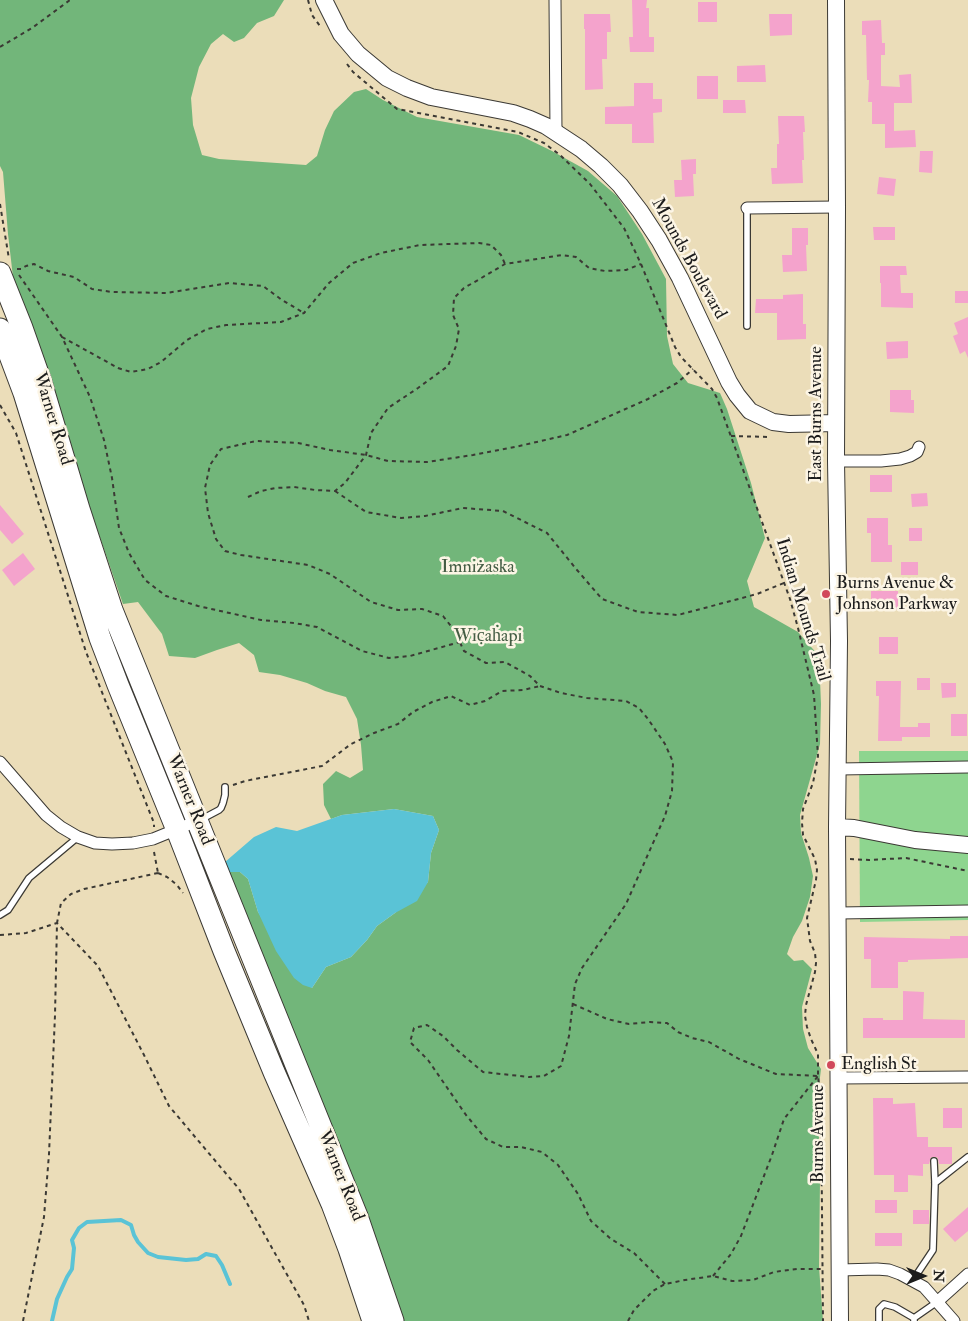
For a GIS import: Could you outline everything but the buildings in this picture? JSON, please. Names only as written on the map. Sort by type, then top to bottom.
[{"type":"highway","name":"Warner Road","points":[[10,269],[15,311],[41,382],[112,610],[353,1208],[392,1321]]},
{"type":"highway","name":"Warner Road","points":[[0,329],[24,393],[100,638],[224,952],[332,1204],[373,1321]]},
{"type":"highway","points":[[0,351],[24,393]]},
{"type":"street","name":"Mounds Boulevard","points":[[324,0],[342,34],[358,54],[387,78],[431,97],[513,113],[530,119],[556,132],[581,149],[620,185],[659,240],[680,278],[729,382],[750,411],[773,422],[789,424],[836,423]]},
{"type":"street","points":[[555,0],[556,132]]},
{"type":"street","name":"East Burns Avenue","points":[[836,0],[836,461],[839,641],[837,827]]},
{"type":"street","points":[[746,208],[837,207]]},
{"type":"street","points":[[836,461],[900,459],[918,452],[919,447]]},
{"type":"street","points":[[0,762],[46,815],[78,837],[112,844],[134,843],[153,839],[197,821]]},
{"type":"street","points":[[838,768],[968,767]]},
{"type":"street","points":[[837,827],[854,828],[915,840],[968,845]]},
{"type":"street","name":"Burns Avenue","points":[[837,827],[840,1321]]},
{"type":"street","points":[[838,913],[968,911]]},
{"type":"street","points":[[838,1078],[968,1077]]},
{"type":"street","points":[[840,1270],[889,1270],[914,1280],[924,1287],[954,1321]]},
{"type":"street","points":[[937,1302],[968,1274]]},
{"type":"lane","points":[[746,208],[747,326]]},
{"type":"lane","points":[[197,821],[221,808],[226,795],[225,788]]},
{"type":"lane","points":[[0,915],[8,910],[29,878],[78,837]]},
{"type":"lane","points":[[935,1183],[968,1157]]},
{"type":"lane","points":[[914,1280],[933,1250],[934,1161]]},
{"type":"lane","points":[[879,1321],[879,1309],[884,1304],[895,1306],[914,1319],[937,1302]]},
{"type":"path","points":[[0,47],[32,28],[70,0]]},
{"type":"path","name":"Indian Mounds Trail","points":[[397,109],[518,132],[544,143],[560,155],[590,184],[624,228],[675,347],[681,357],[712,389],[718,398],[784,583],[798,628],[814,695],[818,756],[813,783],[803,809],[802,823],[803,835],[815,859],[817,870],[807,918],[810,941],[815,953],[816,963],[805,1016],[811,1039],[818,1054],[821,1101],[822,1321]]},
{"type":"path","points":[[0,204],[10,269],[62,338],[90,397],[101,431],[112,478],[119,528],[129,553],[146,580],[166,596],[198,606],[261,620],[318,627],[362,651],[389,658],[410,656],[460,642]]},
{"type":"path","points":[[62,338],[118,368],[132,372],[148,369],[161,362],[187,340],[207,329],[226,325],[281,322],[304,313],[329,283],[353,263],[381,253],[420,245],[479,243],[491,245],[501,255],[505,264]]},
{"type":"path","points":[[335,491],[345,483],[366,455],[370,432],[388,408],[448,366],[456,346],[459,329],[453,315],[454,298],[464,288],[505,264],[562,255],[576,257],[589,268],[605,271],[626,270],[641,264]]},
{"type":"path","points":[[10,269],[21,269],[34,264],[48,271],[74,277],[92,289],[112,292],[166,293],[229,283],[263,286],[304,313]]},
{"type":"path","points":[[665,1284],[634,1253],[611,1238],[591,1221],[578,1194],[558,1165],[542,1152],[521,1147],[503,1147],[486,1139],[466,1115],[428,1060],[410,1042],[414,1028],[428,1025],[483,1072],[529,1077],[544,1076],[560,1066],[569,1036],[575,984],[582,968],[626,904],[665,816],[672,791],[673,762],[665,744],[639,708],[626,701],[587,698],[561,693],[540,686],[530,676],[505,662],[486,663],[475,657],[464,650],[454,630],[442,616],[422,609],[398,610],[371,602],[330,574],[308,565],[225,551],[216,539],[208,512],[205,488],[210,465],[221,449],[256,441],[298,443],[366,455],[388,461],[427,462],[516,447],[567,435],[648,399],[677,383],[693,369]]},
{"type":"path","points":[[248,497],[276,488],[294,487],[335,491],[366,512],[401,518],[425,516],[463,508],[503,511],[546,533],[602,599],[638,612],[678,615],[757,594],[784,583]]},
{"type":"path","points":[[225,788],[245,781],[322,766],[351,744],[398,724],[413,712],[432,702],[451,696],[470,704],[485,701],[502,691],[523,690],[540,686]]},
{"type":"path","points":[[849,859],[906,858],[968,871]]},
{"type":"path","points":[[815,859],[821,859]]},
{"type":"path","points":[[23,1321],[44,1217],[55,1016],[57,923],[61,904],[70,894],[84,889],[158,873]]},
{"type":"path","points":[[0,935],[26,933],[57,923]]},
{"type":"path","points":[[57,923],[98,966],[169,1106],[240,1189],[304,1304],[309,1321]]},
{"type":"path","points":[[573,1004],[607,1019],[629,1024],[667,1023],[678,1032],[709,1042],[739,1060],[776,1074],[818,1076]]},
{"type":"path","points":[[713,1276],[731,1254],[740,1236],[784,1119],[818,1076]]},
{"type":"path","points":[[628,1321],[634,1310],[653,1292],[665,1284],[713,1276],[732,1281],[753,1280],[774,1272],[797,1269],[822,1269]]},
{"type":"green space","name":"Wic̣aḣapi","points":[[0,0],[284,0],[274,16],[257,23],[244,38],[234,42],[223,34],[211,44],[199,67],[191,98],[193,125],[202,155],[219,159],[306,165],[317,156],[325,130],[334,111],[354,92],[366,89],[417,117],[519,135],[552,151],[588,171],[617,196],[642,234],[666,279],[667,336],[673,364],[688,383],[720,393],[751,483],[765,538],[747,581],[754,607],[798,632],[819,656],[820,744],[800,815],[801,833],[813,876],[810,897],[802,921],[793,937],[787,954],[794,961],[803,960],[812,969],[802,1007],[803,1029],[808,1048],[821,1069],[818,1094],[820,1180],[819,1267],[823,1321],[403,1321],[371,1228],[232,884],[229,872],[240,872],[248,879],[258,912],[312,988],[326,967],[351,957],[377,926],[395,913],[428,882],[431,853],[439,830],[433,816],[394,809],[342,815],[331,819],[324,805],[323,784],[336,771],[350,778],[363,770],[357,719],[346,697],[280,675],[259,672],[254,655],[239,643],[195,658],[169,656],[162,634],[138,602],[123,604],[87,500],[33,330],[13,277],[3,172],[0,166]]},
{"type":"green space","points":[[859,751],[968,751],[968,920],[860,922]]},
{"type":"water","points":[[394,809],[433,816],[439,830],[431,853],[428,882],[417,901],[377,926],[351,957],[326,967],[312,988],[303,985],[294,978],[276,951],[258,912],[248,879],[240,872],[229,872],[225,862],[254,837],[276,827],[297,831],[342,815]]},
{"type":"waterway","points":[[52,1321],[57,1299],[72,1269],[74,1248],[72,1240],[79,1228],[87,1222],[121,1220],[131,1225],[138,1242],[148,1253],[158,1257],[186,1260],[198,1259],[206,1254],[216,1256],[230,1284]]},
{"type":"place","name":"Burns Avenue & Johnson Parkway","points":[[826,594]]},
{"type":"place","name":"English St","points":[[831,1065]]},
{"type":"park label","name":"Imniżaska","points":[[478,568]]}]
